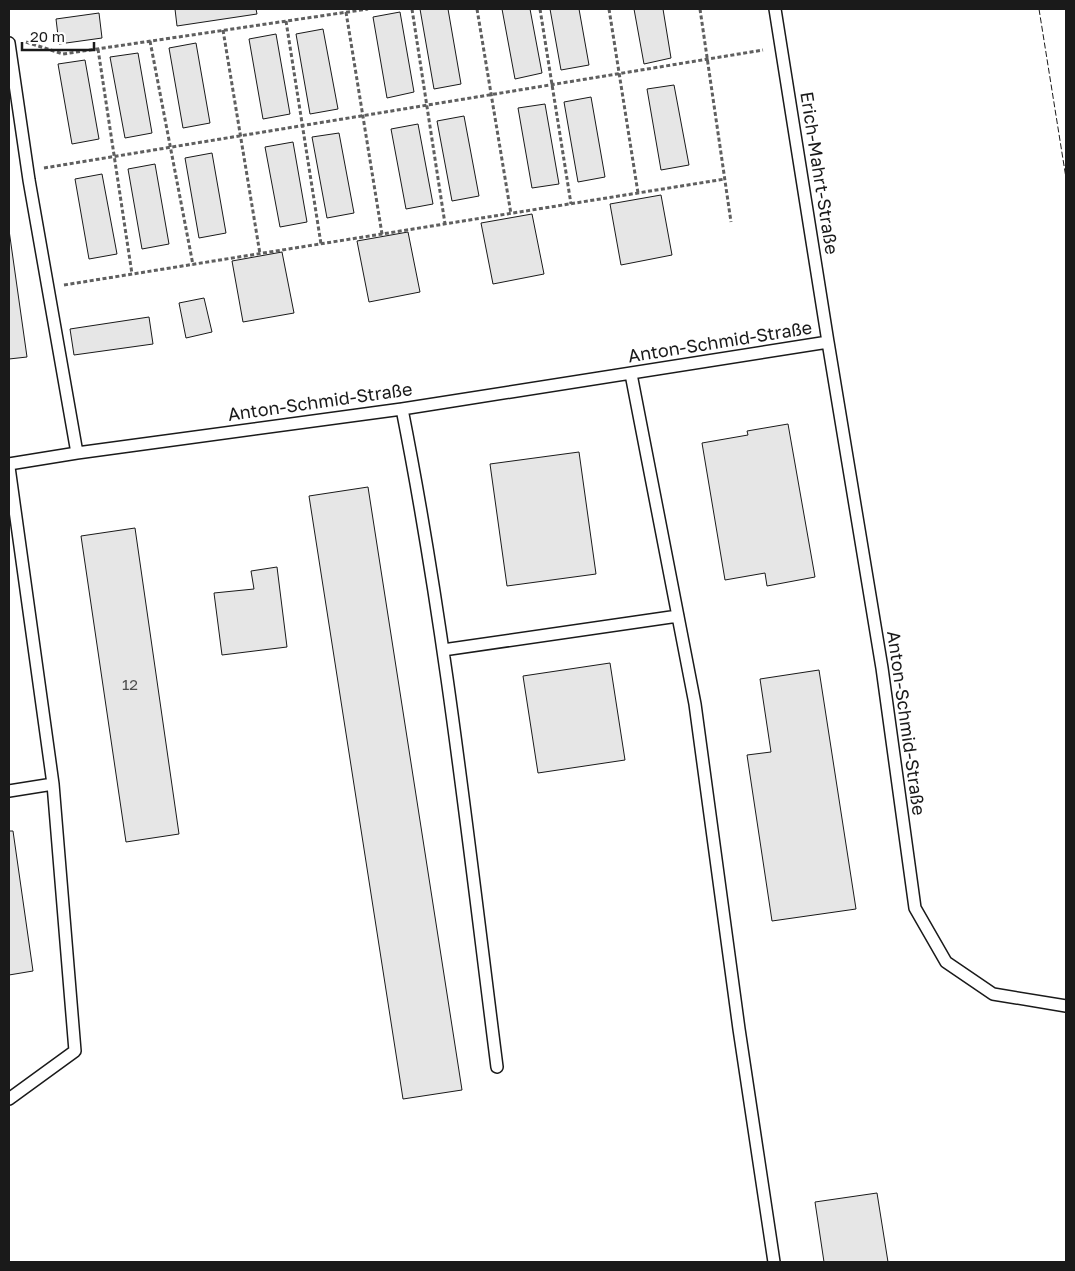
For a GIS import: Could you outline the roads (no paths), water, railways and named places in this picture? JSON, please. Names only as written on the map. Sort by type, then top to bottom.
[{"type":"lane","name":"Erich-Mahrt-Straße","points":[[775,9],[828,342]]},
{"type":"lane","points":[[13,42],[28,171],[77,453]]},
{"type":"lane","name":"Anton-Schmid-Straße","points":[[9,466],[77,453],[402,409],[828,342],[882,668],[915,908],[946,962],[993,994],[1066,1006]]},
{"type":"lane","points":[[631,374],[695,704],[739,1029],[774,1262]]},
{"type":"lane","points":[[402,409],[417,485],[443,650],[498,1066]]},
{"type":"lane","points":[[9,466],[53,784],[74,1051],[9,1099]]},
{"type":"lane","points":[[443,650],[678,616]]},
{"type":"lane","points":[[9,791],[53,784]]}]
